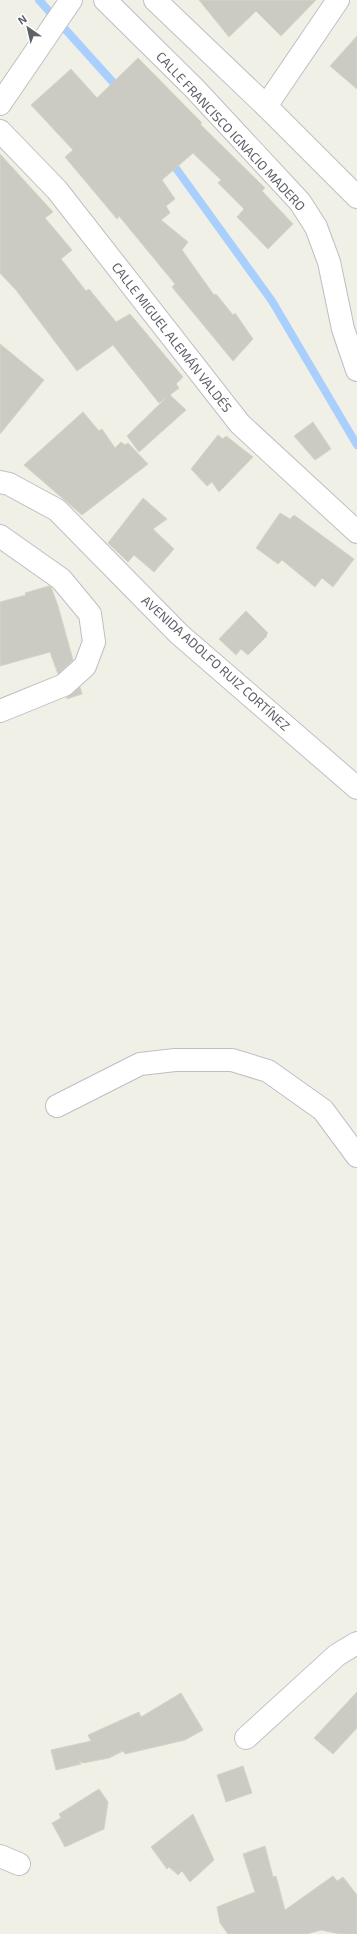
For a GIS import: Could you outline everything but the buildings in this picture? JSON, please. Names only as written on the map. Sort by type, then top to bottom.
[{"type":"street","name":"CALLE FRANCISCO IGNACIO MADERO","points":[[106,0],[194,88],[300,202],[316,227],[329,262],[343,329],[357,370]]},
{"type":"street","points":[[155,0],[266,106],[357,197]]},
{"type":"street","points":[[266,106],[338,0]]},
{"type":"street","points":[[0,104],[69,2]]},
{"type":"street","name":"CALLE MIGUEL ALEMÁN VALDÉS","points":[[0,131],[57,190],[240,424],[357,532]]},
{"type":"street","name":"AVENIDA ADOLFO RUIZ CORTÍNEZ","points":[[0,482],[9,484],[57,510],[179,634],[357,788]]},
{"type":"street","points":[[0,536],[61,580],[90,614],[94,642],[85,666],[64,685],[0,711]]},
{"type":"street","points":[[57,1106],[140,1064],[174,1060],[232,1060],[268,1071],[323,1110],[357,1156]]},
{"type":"street","points":[[246,1738],[337,1655],[357,1643]]},
{"type":"waterway","points":[[39,0],[119,89]]},
{"type":"waterway","points":[[170,160],[272,301],[357,445]]}]
